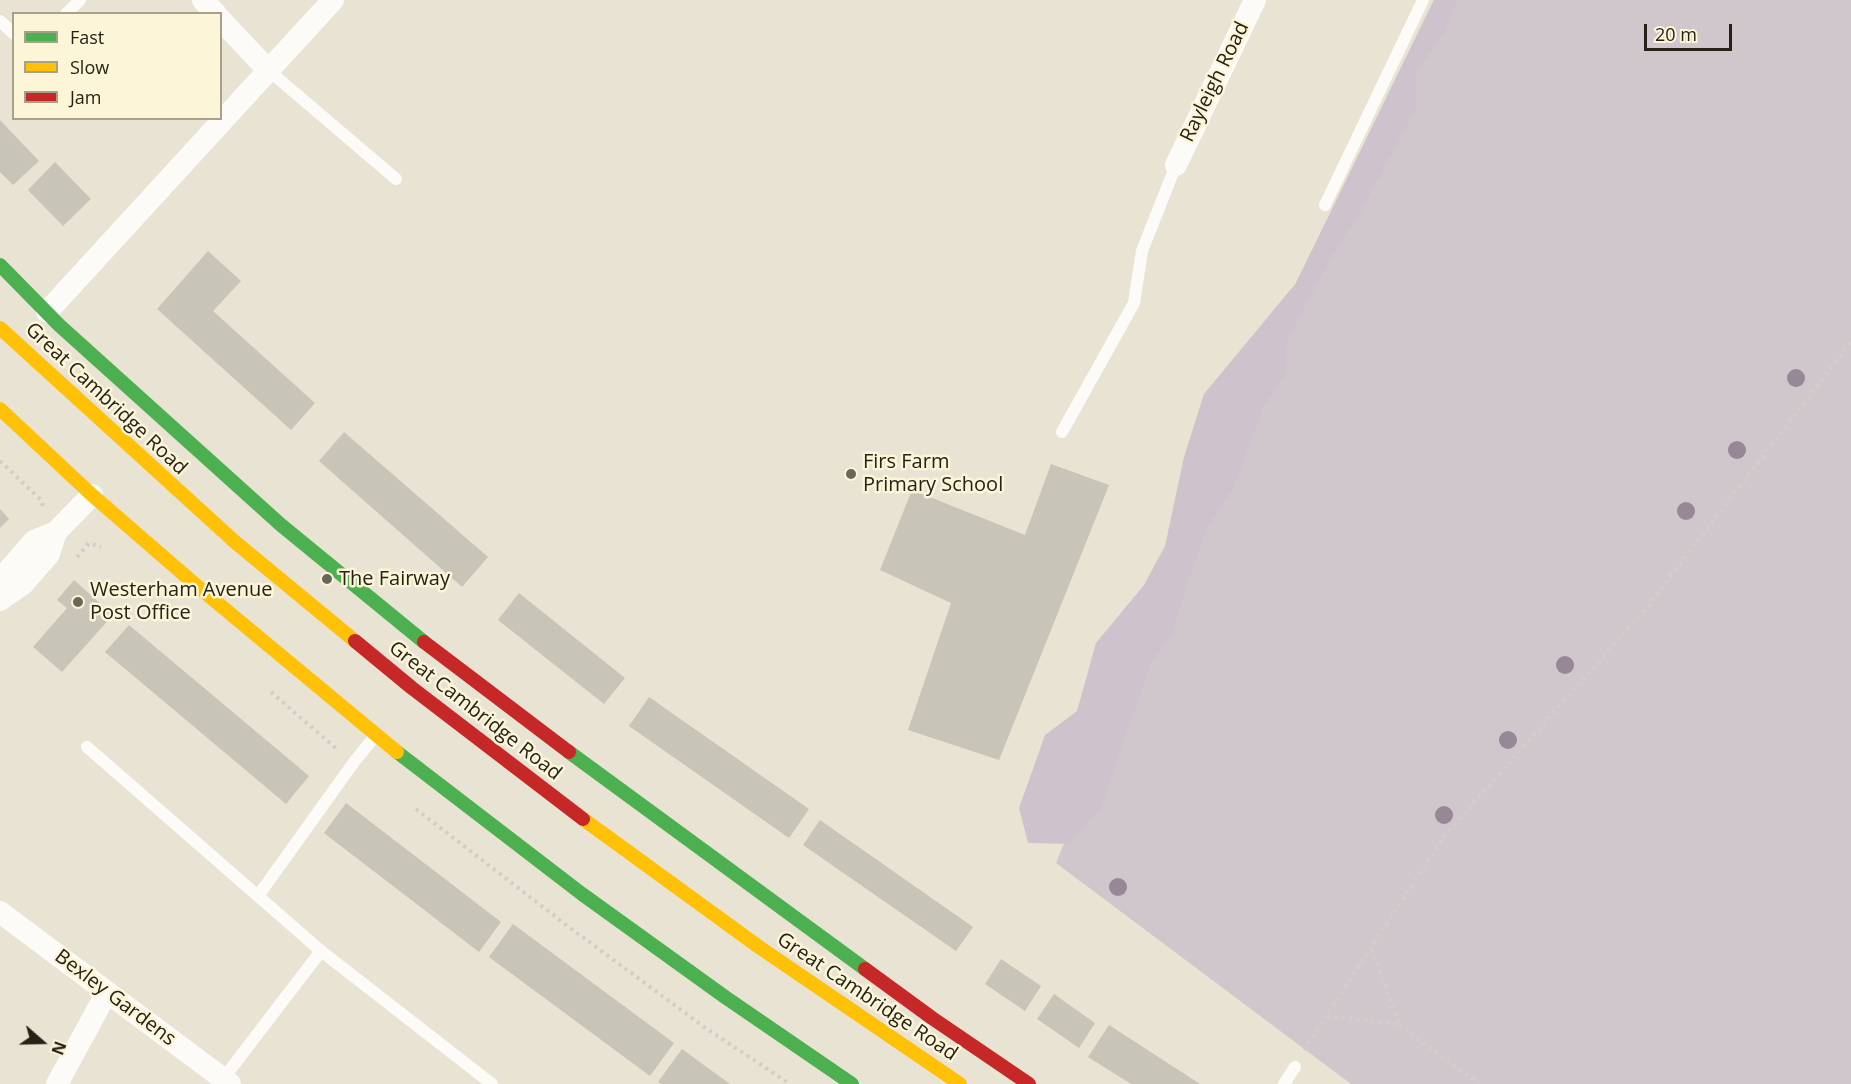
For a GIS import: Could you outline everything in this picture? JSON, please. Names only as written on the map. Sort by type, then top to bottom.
[{"type":"main road","points":[[0,265],[47,312],[280,525],[427,644],[594,771],[932,1018],[1029,1084]]},
{"type":"main road","name":"Great Cambridge Road","points":[[0,328],[235,542],[412,688],[618,846],[759,947],[960,1084]]},
{"type":"main road","points":[[0,409],[92,495],[376,735],[582,894],[725,997],[852,1084]]},
{"type":"street","points":[[203,0],[214,12]]},
{"type":"street","points":[[222,119],[333,0]]},
{"type":"street","name":"Rayleigh Road","points":[[1176,165],[1255,0]]},
{"type":"street","points":[[222,21],[267,69]]},
{"type":"street","points":[[47,312],[221,120]]},
{"type":"street","points":[[0,588],[8,571],[34,541],[56,532],[92,495]]},
{"type":"street","points":[[0,600],[23,584],[49,554],[56,532]]},
{"type":"street","name":"Bexley Gardens","points":[[0,912],[226,1081]]},
{"type":"street","points":[[57,1084],[108,992]]},
{"type":"street","points":[[910,1051],[932,1018]]},
{"type":"lane","points":[[68,12],[80,0]]},
{"type":"lane","points":[[1325,205],[1423,0]]},
{"type":"lane","points":[[0,21],[12,32]]},
{"type":"lane","points":[[267,69],[396,179]]},
{"type":"lane","points":[[1062,432],[1134,303],[1142,251],[1176,165]]},
{"type":"lane","points":[[258,896],[376,735]]},
{"type":"lane","points":[[87,747],[321,951],[492,1084]]},
{"type":"lane","points":[[226,1081],[321,951]]},
{"type":"lane","points":[[1284,1084],[1295,1067]]},
{"type":"path","points":[[1295,1067],[1445,835],[1647,607],[1851,342]]},
{"type":"path","points":[[0,461],[42,501],[44,507],[41,515]]},
{"type":"path","points":[[1371,947],[1399,1025]]},
{"type":"path","points":[[1327,1015],[1399,1025],[1479,1084]]},
{"type":"shaded area","points":[[1434,0],[1851,0],[1851,1084],[1351,1084],[1056,863],[1296,283]]},
{"type":"shaded area","points":[[1434,0],[1457,0],[1445,32],[1416,72],[1416,108],[1360,213],[1336,249],[1287,340],[1287,372],[1265,403],[1233,489],[1208,526],[1172,635],[1151,663],[1101,807],[1069,844],[1028,843],[1019,808],[1045,735],[1077,711],[1096,643],[1144,585],[1165,546],[1184,457],[1204,394],[1296,283]]},
{"type":"building","points":[[0,120],[39,161],[13,185],[0,172]]},
{"type":"building","points":[[55,162],[91,199],[63,226],[28,190]]},
{"type":"building","points":[[208,251],[241,281],[213,311],[315,403],[291,430],[157,309]]},
{"type":"building","points":[[344,432],[488,557],[462,587],[319,461]]},
{"type":"building","points":[[1051,464],[1109,485],[999,760],[908,730],[951,603],[880,570],[912,490],[1025,535]]},
{"type":"building","points":[[0,509],[9,519],[0,528]]},
{"type":"building","points":[[74,580],[113,615],[62,672],[33,647],[67,608],[57,600]]},
{"type":"building","points":[[519,593],[625,678],[604,704],[498,620]]},
{"type":"building","points":[[129,625],[309,776],[286,804],[105,652]]},
{"type":"building","points":[[649,697],[809,809],[789,838],[629,726]]},
{"type":"building","points":[[346,803],[501,922],[479,952],[324,833]]},
{"type":"building","points":[[820,820],[973,927],[956,951],[803,845]]},
{"type":"building","points":[[513,924],[674,1043],[650,1076],[489,957]]},
{"type":"building","points":[[1001,959],[1041,986],[1025,1011],[985,984]]},
{"type":"building","points":[[1054,994],[1095,1023],[1079,1048],[1037,1019]]},
{"type":"building","points":[[1109,1025],[1200,1084],[1131,1084],[1088,1057]]},
{"type":"building","points":[[682,1049],[730,1084],[662,1084],[658,1082]]},
{"type":"traffic: fast","points":[[0,265],[59,325],[281,525],[424,642]]},
{"type":"traffic: fast","points":[[397,752],[582,894],[725,997],[852,1084]]},
{"type":"traffic: fast","points":[[569,752],[865,969]]},
{"type":"traffic: slow","points":[[0,328],[235,542],[355,641]]},
{"type":"traffic: slow","points":[[0,409],[92,495],[197,586],[397,752]]},
{"type":"traffic: slow","points":[[583,819],[759,947],[960,1084]]},
{"type":"traffic: jam","points":[[355,641],[412,688],[583,819]]},
{"type":"traffic: jam","points":[[424,642],[569,752]]},
{"type":"traffic: jam","points":[[865,969],[1029,1084]]},
{"type":"place","name":"Firs Farm Primary School","points":[[851,474]]},
{"type":"place","name":"The Fairway","points":[[327,579]]},
{"type":"place","name":"Westerham Avenue Post Office","points":[[78,602]]}]
